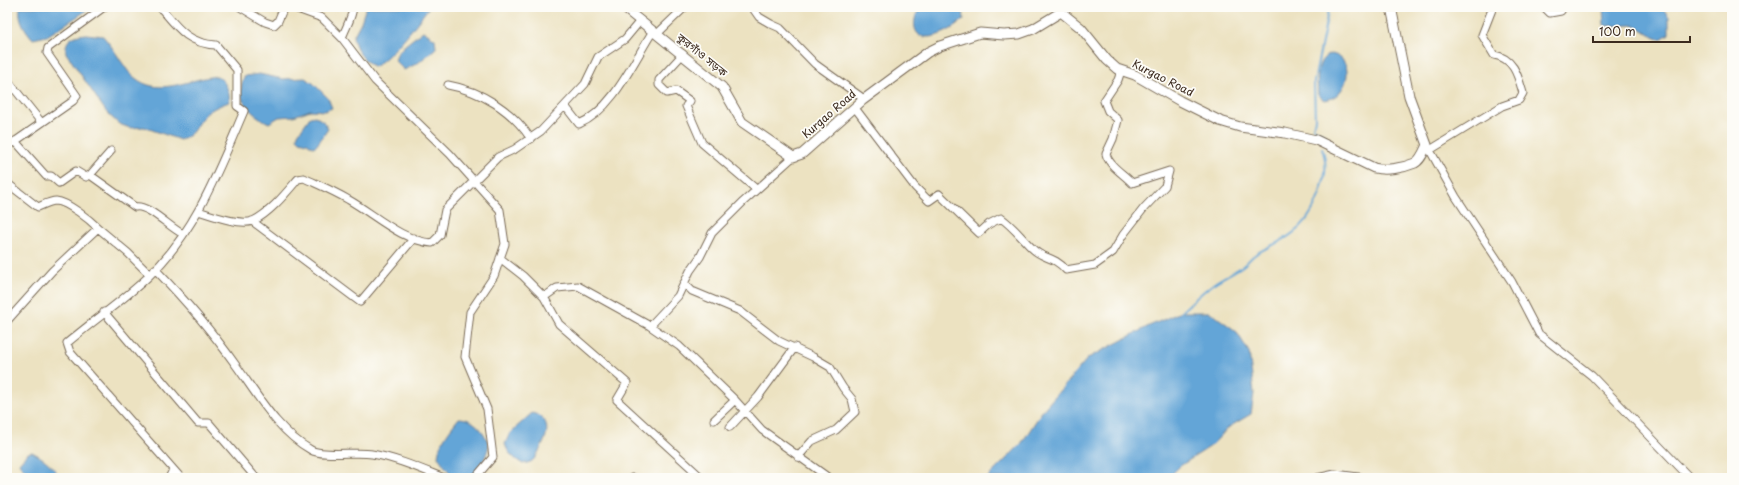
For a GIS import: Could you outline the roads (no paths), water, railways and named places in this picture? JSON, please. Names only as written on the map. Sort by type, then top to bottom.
[{"type":"street","points":[[7,147],[73,101],[77,96],[47,52],[48,48],[104,7]]},
{"type":"street","points":[[160,7],[183,34],[204,45],[216,45],[237,70],[237,106],[244,111],[215,181],[183,234],[150,275],[67,343],[67,348],[181,478]]},
{"type":"street","points":[[240,7],[265,22],[274,25],[278,21],[284,7]]},
{"type":"street","points":[[292,7],[322,18],[342,38],[375,81],[450,154],[500,210],[505,244],[494,276],[470,312],[465,357],[487,410],[493,457],[475,478]]},
{"type":"street","points":[[342,38],[352,16],[353,7]]},
{"type":"street","name":"কুরগাঁও সড়ক","points":[[623,7],[722,86],[742,122],[793,157]]},
{"type":"street","points":[[565,106],[579,124],[589,120],[599,112],[618,88],[637,58],[641,48],[655,33],[685,7]]},
{"type":"street","points":[[752,7],[759,17],[780,28],[815,64],[864,99]]},
{"type":"street","points":[[1391,7],[1409,96],[1429,148],[1456,197],[1512,282],[1539,334],[1592,376],[1690,478]]},
{"type":"street","points":[[1429,148],[1502,106],[1519,100],[1523,94],[1515,69],[1504,57],[1494,56],[1482,35],[1493,7]]},
{"type":"street","points":[[1544,7],[1550,12],[1561,11],[1563,7]]},
{"type":"street","name":"Kurgao Road","points":[[793,157],[802,154],[864,99],[921,57],[940,46],[980,33],[1004,35],[1019,34],[1033,29],[1059,9],[1081,28],[1107,60],[1121,71],[1135,75],[1220,121],[1240,127],[1285,133],[1316,140],[1383,170],[1416,163],[1429,148]]},
{"type":"street","points":[[198,211],[220,218],[242,222],[252,221],[265,212],[298,179],[304,178],[348,199],[400,232],[423,242],[432,243],[440,235],[445,210],[498,156],[531,139],[541,131],[585,84],[598,57],[625,39],[640,21]]},
{"type":"street","points":[[683,54],[659,80],[659,85],[667,93],[676,91],[690,101],[686,106],[702,142],[756,189]]},
{"type":"street","points":[[855,108],[915,187],[929,201],[939,194],[979,233],[989,224],[1001,218],[1008,223],[1036,252],[1059,261],[1066,270],[1095,265],[1113,252],[1123,235],[1144,208],[1165,186],[1169,171],[1132,183],[1123,173],[1108,162],[1106,154],[1113,139],[1118,120],[1108,111],[1104,101],[1118,80],[1121,71]]},
{"type":"street","points":[[7,75],[9,82],[41,122]]},
{"type":"street","points":[[448,85],[475,92],[502,108],[515,118],[531,139]]},
{"type":"street","points":[[15,141],[46,176],[52,176],[59,183],[76,171],[86,177],[90,175],[111,151]]},
{"type":"street","points":[[650,326],[678,296],[712,233],[756,189],[793,157]]},
{"type":"street","points":[[90,175],[135,207],[139,206],[151,211],[173,229],[183,234]]},
{"type":"street","points":[[7,183],[38,207],[55,201],[63,203],[90,220],[128,253],[150,275]]},
{"type":"street","points":[[252,221],[360,302],[414,238]]},
{"type":"street","points":[[7,321],[52,271],[98,228]]},
{"type":"street","points":[[500,258],[519,272],[544,297],[559,324],[627,383],[617,400],[702,478]]},
{"type":"street","points":[[155,268],[202,321],[235,363],[268,412],[293,436],[313,451],[371,454],[444,478]]},
{"type":"street","points":[[684,283],[692,291],[740,311],[779,341],[795,347],[830,367],[852,399],[855,412],[836,430],[812,441],[798,457]]},
{"type":"street","points":[[544,297],[557,288],[578,286],[650,326],[679,346],[735,400],[762,430],[829,478]]},
{"type":"street","points":[[104,312],[186,410],[198,423],[209,423],[256,478]]},
{"type":"street","points":[[730,426],[758,397],[795,347]]},
{"type":"street","points":[[714,420],[735,400]]},
{"type":"street","points":[[169,478],[173,470]]},
{"type":"street","points":[[1317,478],[1335,474],[1366,478]]},
{"type":"water","points":[[20,7],[84,7],[86,11],[47,36],[33,39],[27,32],[21,20]]},
{"type":"water","points":[[366,7],[429,7],[396,48],[374,67],[360,54],[353,37],[361,22]]},
{"type":"water","points":[[922,7],[963,7],[964,19],[946,32],[935,36],[925,37],[917,32],[914,24],[917,14]]},
{"type":"water","points":[[1603,7],[1662,7],[1669,17],[1669,34],[1661,39],[1649,34],[1635,25],[1606,26],[1604,25]]},
{"type":"water","points":[[423,31],[435,39],[436,48],[418,63],[404,70],[395,61],[397,54],[404,46]]},
{"type":"water","points":[[86,34],[103,36],[128,71],[143,83],[160,87],[177,85],[217,76],[223,80],[227,87],[229,102],[209,111],[189,135],[180,140],[144,127],[130,128],[119,124],[107,113],[66,53],[68,41],[78,35]]},
{"type":"water","points":[[1332,54],[1340,58],[1345,64],[1347,71],[1346,79],[1339,93],[1332,98],[1324,100],[1318,95],[1318,70],[1322,60],[1326,56]]},
{"type":"water","points":[[259,74],[283,79],[305,78],[313,83],[328,98],[332,108],[325,111],[310,110],[294,116],[279,117],[269,123],[250,110],[242,98],[241,91],[245,76]]},
{"type":"water","points":[[315,116],[324,122],[328,129],[317,145],[313,147],[297,138],[298,134],[310,117]]},
{"type":"water","points":[[1181,312],[1210,312],[1236,331],[1249,352],[1254,393],[1251,414],[1229,427],[1211,446],[1180,466],[1168,478],[987,478],[1021,444],[1043,410],[1088,358],[1149,326]]},
{"type":"water","points":[[532,413],[539,415],[543,419],[547,429],[545,440],[534,459],[531,462],[523,464],[512,456],[505,444],[510,433]]},
{"type":"water","points":[[459,418],[469,420],[474,423],[485,435],[489,445],[479,468],[469,477],[463,478],[451,474],[438,457],[440,447],[449,431]]},
{"type":"water","points":[[32,452],[43,458],[52,467],[57,473],[55,478],[33,478],[20,465],[19,463],[28,453]]},
{"type":"waterway","points":[[1327,140],[1325,135],[1313,128],[1315,119],[1314,82],[1329,7]]},
{"type":"waterway","points":[[1181,312],[1213,284],[1240,268],[1256,254],[1289,236],[1301,226],[1308,217],[1320,195],[1325,171],[1325,159],[1322,149]]}]
